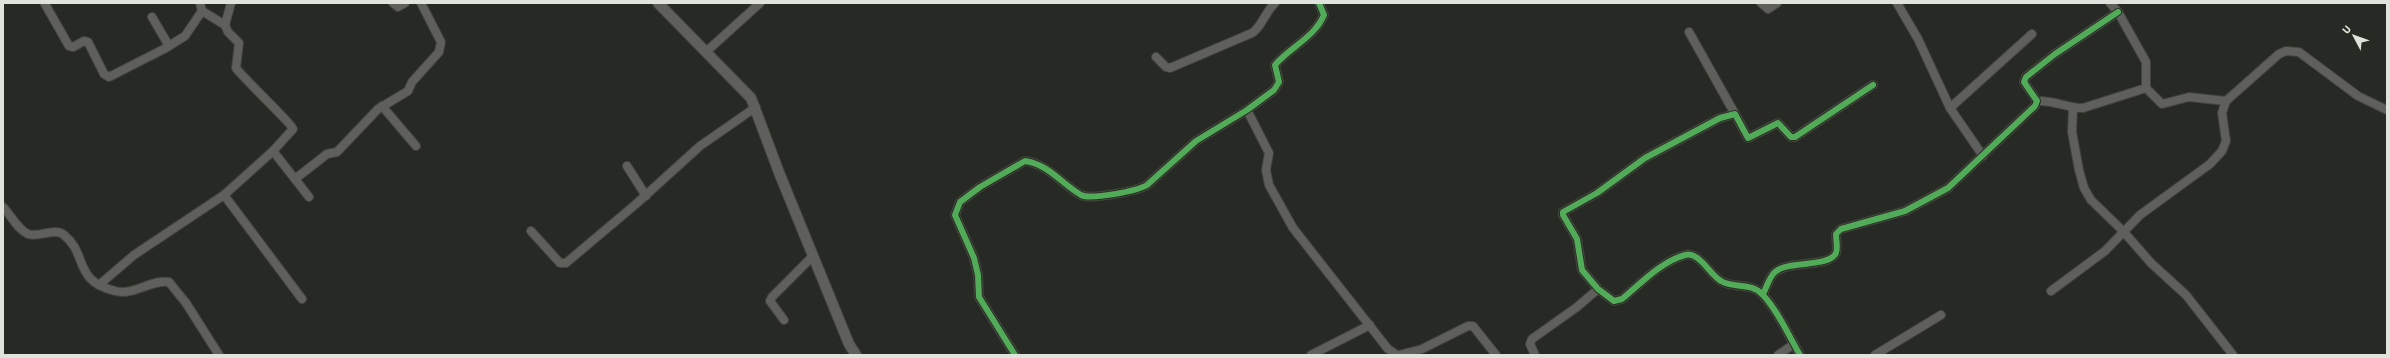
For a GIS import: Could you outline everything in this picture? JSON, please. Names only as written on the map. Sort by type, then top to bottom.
[{"type":"street","points":[[225,25],[231,3]]},
{"type":"street","points":[[393,3],[398,7],[405,3]]},
{"type":"street","points":[[295,179],[327,154],[337,152],[382,106],[408,91],[412,82],[441,50],[441,42],[421,3]]},
{"type":"street","points":[[658,3],[707,51],[751,98],[756,107],[780,175],[849,344],[856,355]]},
{"type":"street","points":[[707,51],[760,3]]},
{"type":"street","points":[[1156,57],[1166,67],[1170,68],[1252,33],[1259,27],[1268,10],[1275,3]]},
{"type":"street","points":[[1015,355],[979,297],[978,275],[974,258],[955,215],[958,205],[980,187],[1025,162],[1045,169],[1084,196],[1115,194],[1139,189],[1156,178],[1196,141],[1247,110],[1277,86],[1279,82],[1275,65],[1296,48],[1320,22],[1324,15],[1319,3]]},
{"type":"street","points":[[1761,3],[1768,9],[1777,3]]},
{"type":"street","points":[[1897,3],[1918,39],[1950,108],[1983,156]]},
{"type":"street","points":[[2110,3],[2118,12],[2146,62],[2146,88],[2162,104],[2189,97],[2226,101]]},
{"type":"street","points":[[45,4],[70,46],[88,42],[107,77],[169,46],[191,29],[201,7],[225,25],[228,32],[239,43],[236,68],[293,127],[273,151],[224,195],[134,255],[99,285]]},
{"type":"street","points":[[2037,100],[2024,82],[2026,76],[2055,54],[2118,12]]},
{"type":"street","points":[[152,17],[169,46]]},
{"type":"street","points":[[1689,32],[1748,138],[1778,123],[1791,137],[1795,137],[1873,85]]},
{"type":"street","points":[[1950,108],[2032,34]]},
{"type":"street","points":[[2051,291],[2105,251],[2140,215],[2210,164],[2222,151],[2226,141],[2222,113],[2226,101],[2279,54],[2293,51],[2299,52],[2358,96],[2387,110]]},
{"type":"street","points":[[2037,100],[2051,100],[2073,108],[2083,108],[2146,88]]},
{"type":"street","points":[[1763,294],[1771,276],[1779,269],[1827,260],[1834,256],[1837,251],[1836,234],[1841,229],[1884,218],[1929,199],[1948,188],[2031,111],[2037,100]]},
{"type":"street","points":[[382,106],[416,146]]},
{"type":"street","points":[[531,231],[563,265],[646,196],[700,146],[756,107]]},
{"type":"street","points":[[2073,108],[2072,132],[2084,188],[2102,213],[2123,231],[2151,263],[2186,295],[2234,355]]},
{"type":"street","points":[[1247,110],[1269,153],[1266,170],[1269,185],[1293,228],[1388,349],[1398,355],[1422,349],[1468,326],[1473,326],[1496,355]]},
{"type":"street","points":[[1735,114],[1720,118],[1645,158],[1597,193],[1563,212],[1562,215],[1577,239],[1582,270],[1598,289],[1614,301],[1618,301],[1669,263],[1686,255],[1696,258],[1720,281],[1729,285],[1746,286],[1763,294],[1800,355]]},
{"type":"street","points":[[273,151],[310,197]]},
{"type":"street","points":[[627,166],[646,196]]},
{"type":"street","points":[[224,195],[302,298]]},
{"type":"street","points":[[3,207],[26,232],[40,236],[56,232],[65,236],[88,278],[99,285],[116,291],[128,292],[169,282],[186,303],[219,355]]},
{"type":"street","points":[[784,320],[770,301],[772,297],[814,256]]},
{"type":"street","points":[[1535,355],[1530,344],[1532,339],[1577,307],[1598,289]]},
{"type":"street","points":[[1875,355],[1940,315]]},
{"type":"street","points":[[1311,355],[1370,325]]},
{"type":"street","points":[[1778,355],[1794,344]]},
{"type":"cycle path","points":[[1015,355],[979,297],[978,275],[974,258],[955,215],[960,202],[980,187],[1025,161],[1048,170],[1074,191],[1086,196],[1104,196],[1134,190],[1147,185],[1196,141],[1247,110],[1274,90],[1279,82],[1275,65],[1308,36],[1320,23],[1324,15],[1319,3]]},
{"type":"cycle path","points":[[1763,294],[1771,277],[1781,268],[1825,261],[1832,258],[1837,251],[1836,234],[1841,229],[1905,211],[1948,188],[2035,106],[2037,101],[2024,82],[2026,77],[2055,54],[2118,12]]},
{"type":"cycle path","points":[[1800,355],[1778,316],[1759,291],[1754,288],[1732,285],[1721,281],[1700,260],[1690,255],[1685,255],[1668,262],[1622,299],[1614,301],[1598,289],[1582,270],[1577,239],[1563,215],[1563,212],[1597,193],[1645,158],[1720,118],[1735,114],[1748,138],[1778,123],[1791,137],[1795,137],[1873,85]]}]
